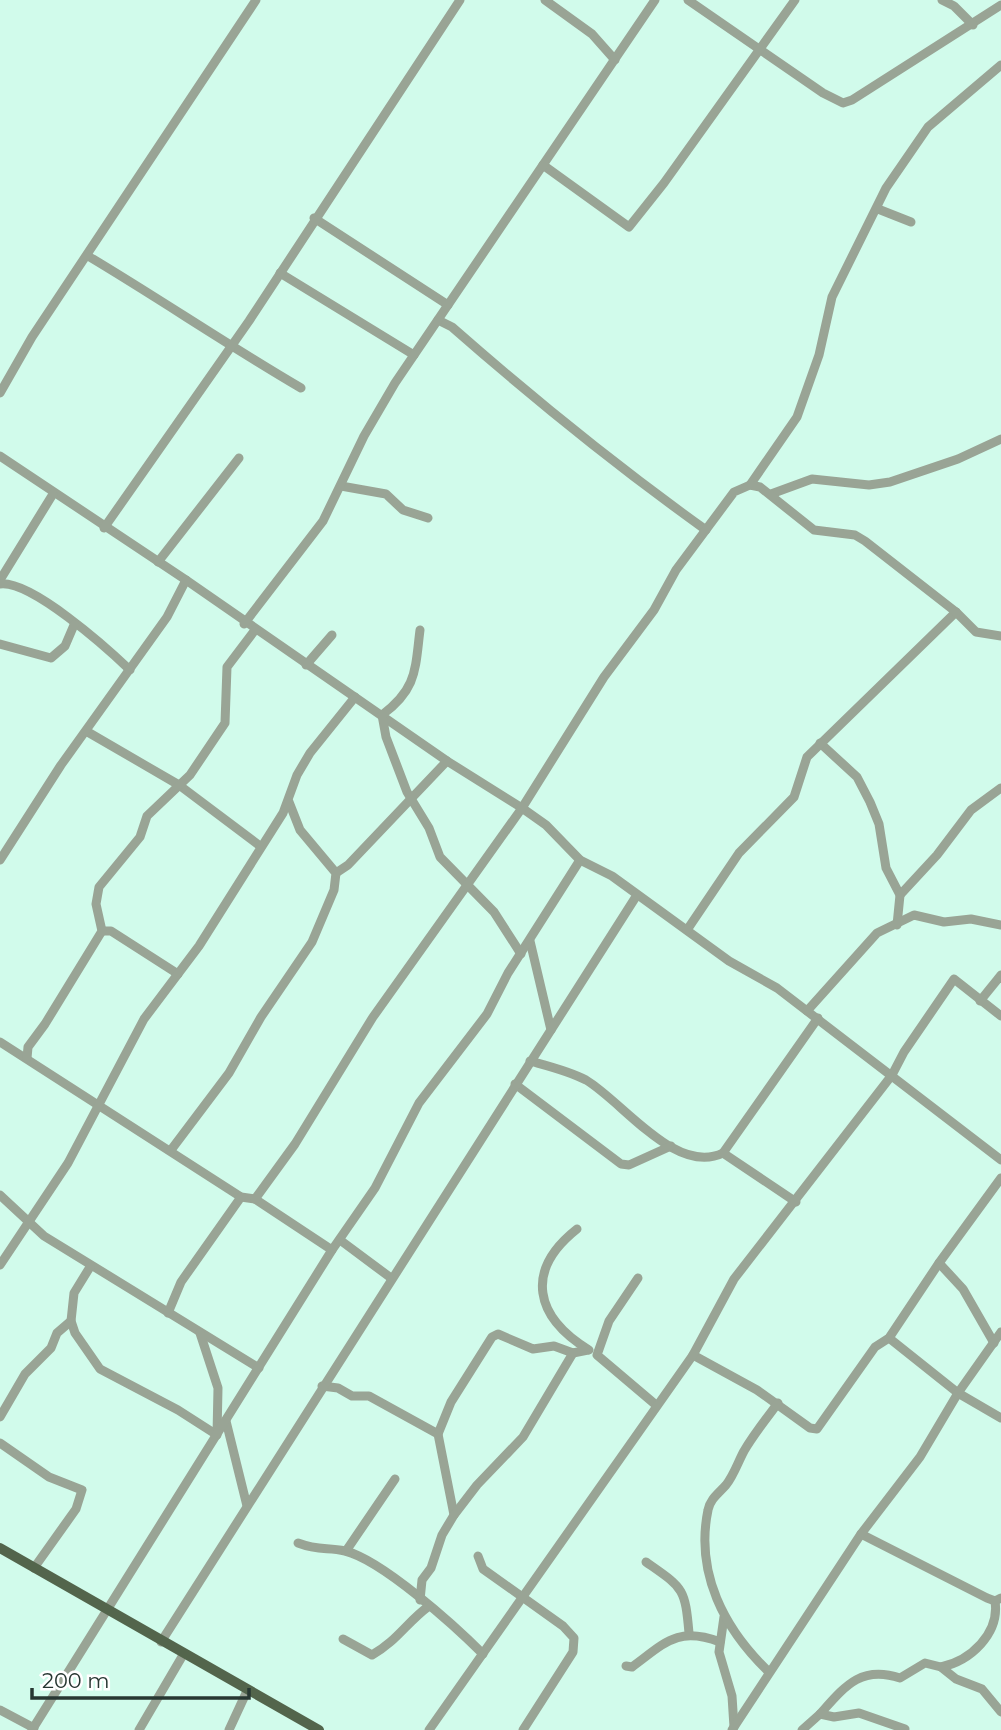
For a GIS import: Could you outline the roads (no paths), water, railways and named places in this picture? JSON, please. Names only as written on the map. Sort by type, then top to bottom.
[{"type":"main road","points":[[0,1548],[316,1729]]},
{"type":"street","points":[[0,393],[32,337],[256,0]]},
{"type":"street","points":[[104,528],[231,347],[460,0]]},
{"type":"street","points":[[545,0],[593,34],[615,60]]},
{"type":"street","points":[[244,624],[308,544],[341,486],[364,436],[414,355],[655,0]]},
{"type":"street","points":[[688,0],[823,93],[843,103],[973,25],[1001,5]]},
{"type":"street","points":[[543,164],[629,227],[664,183],[795,0]]},
{"type":"street","points":[[942,0],[954,6],[973,25]]},
{"type":"street","points":[[255,1199],[295,1144],[373,1017],[522,808],[604,677],[734,492],[750,485],[797,417],[819,355],[832,297],[856,245],[878,209],[886,188],[928,127],[1001,65]]},
{"type":"street","points":[[878,209],[911,222]]},
{"type":"street","points":[[314,218],[448,305]]},
{"type":"street","points":[[88,256],[301,388]]},
{"type":"street","points":[[280,273],[414,355]]},
{"type":"street","points":[[438,320],[452,327],[552,409],[585,441],[706,530]]},
{"type":"street","points":[[771,494],[812,479],[869,485],[890,481],[958,459],[1001,439]]},
{"type":"street","points":[[0,456],[53,494],[186,580],[244,624],[447,761],[522,808],[545,825],[580,860],[612,876],[818,1018],[1001,1160]]},
{"type":"street","points":[[158,562],[239,458]]},
{"type":"street","points":[[750,485],[771,494],[814,530],[855,535],[865,541],[956,612],[976,632],[1001,636]]},
{"type":"street","points":[[341,486],[387,494],[402,510],[428,518]]},
{"type":"street","points":[[53,494],[0,582],[8,583],[41,599],[130,670]]},
{"type":"street","points":[[0,860],[86,731],[167,617],[186,580]]},
{"type":"street","points":[[687,929],[738,853],[794,797],[807,757],[956,612]]},
{"type":"street","points":[[0,644],[51,659],[65,646],[74,625]]},
{"type":"street","points":[[27,1058],[28,1047],[102,931],[96,904],[99,887],[140,837],[147,816],[156,804],[179,785],[225,723],[227,667],[255,630]]},
{"type":"street","points":[[382,715],[402,700],[415,677],[420,630]]},
{"type":"street","points":[[306,665],[332,635]]},
{"type":"street","points":[[0,1265],[68,1163],[144,1019],[178,974],[289,802],[297,775],[310,753],[355,697]]},
{"type":"street","points":[[382,715],[386,737],[411,802],[429,828],[440,857],[494,912],[521,954]]},
{"type":"street","points":[[86,731],[179,785],[260,846]]},
{"type":"street","points":[[820,743],[862,785],[879,824],[886,868],[900,895],[900,916],[896,927]]},
{"type":"street","points":[[335,873],[348,865],[375,833],[411,802],[447,761]]},
{"type":"street","points":[[900,895],[937,855],[971,810],[1001,788]]},
{"type":"street","points":[[171,1150],[229,1073],[261,1017],[312,942],[334,890],[335,873],[300,830],[289,802]]},
{"type":"street","points":[[0,1710],[33,1729],[332,1250],[375,1188],[419,1103],[487,1014],[580,860]]},
{"type":"street","points":[[161,1642],[636,895]]},
{"type":"street","points":[[807,1011],[877,933],[896,927],[914,915],[944,922],[971,919],[1001,925]]},
{"type":"street","points":[[102,931],[111,931],[178,974]]},
{"type":"street","points":[[530,941],[551,1030]]},
{"type":"street","points":[[980,1000],[1001,975]]},
{"type":"street","points":[[429,1730],[693,1355],[716,1316],[726,1289],[892,1075],[904,1052],[954,979],[1001,1016]]},
{"type":"street","points":[[530,1061],[586,1080],[652,1136],[670,1146],[707,1158],[723,1153],[818,1018]]},
{"type":"street","points":[[0,1042],[241,1197],[255,1199],[332,1250]]},
{"type":"street","points":[[515,1084],[621,1164],[629,1165],[670,1146]]},
{"type":"street","points":[[723,1153],[796,1202]]},
{"type":"street","points":[[693,1355],[778,1403],[799,1420],[817,1429],[874,1347],[889,1338],[939,1262],[1001,1178]]},
{"type":"street","points":[[0,1195],[44,1237],[69,1249],[90,1267],[259,1368]]},
{"type":"street","points":[[168,1313],[181,1282],[241,1197]]},
{"type":"street","points":[[577,1229],[550,1254],[542,1278],[545,1306],[564,1335],[592,1352],[656,1405]]},
{"type":"street","points":[[340,1240],[391,1278]]},
{"type":"street","points":[[939,1262],[963,1289],[994,1343]]},
{"type":"street","points":[[90,1267],[74,1293],[71,1321],[91,1358],[100,1368],[178,1410],[217,1435]]},
{"type":"street","points":[[592,1352],[638,1278]]},
{"type":"street","points":[[0,1417],[25,1374],[51,1348],[57,1334],[71,1321]]},
{"type":"street","points":[[733,1729],[861,1534],[920,1457],[957,1393],[1001,1332]]},
{"type":"street","points":[[200,1333],[218,1388],[217,1435]]},
{"type":"street","points":[[454,1515],[438,1434],[451,1402],[492,1337],[498,1334],[533,1349],[554,1346],[567,1348],[573,1353],[592,1352]]},
{"type":"street","points":[[889,1338],[957,1393],[1001,1418]]},
{"type":"street","points":[[420,1600],[422,1580],[431,1568],[442,1535],[454,1515],[477,1485],[523,1437],[573,1353]]},
{"type":"street","points":[[322,1386],[338,1388],[352,1395],[369,1396],[438,1434]]},
{"type":"street","points":[[769,1672],[735,1636],[724,1617],[714,1596],[703,1545],[707,1511],[778,1403]]},
{"type":"street","points":[[226,1420],[247,1506]]},
{"type":"street","points":[[0,1444],[49,1477],[82,1490],[76,1509],[34,1568]]},
{"type":"street","points":[[346,1551],[395,1479]]},
{"type":"street","points":[[861,1534],[998,1599],[982,1645],[955,1664],[941,1667]]},
{"type":"street","points":[[298,1543],[324,1551],[346,1551],[400,1580],[483,1654]]},
{"type":"street","points":[[478,1556],[483,1569],[574,1638],[573,1652],[523,1730]]},
{"type":"street","points":[[646,1562],[677,1585],[685,1596],[689,1633]]},
{"type":"street","points":[[343,1639],[372,1655],[397,1639],[417,1615],[429,1606]]},
{"type":"street","points":[[724,1617],[719,1651],[732,1696],[733,1729]]},
{"type":"street","points":[[626,1666],[632,1667],[659,1645],[689,1633],[720,1642]]},
{"type":"street","points":[[139,1730],[183,1654]]},
{"type":"street","points":[[802,1730],[849,1685],[872,1672],[900,1678],[925,1663],[941,1667],[956,1679],[982,1689],[1001,1712]]},
{"type":"street","points":[[229,1730],[247,1691]]},
{"type":"street","points":[[820,1714],[834,1717],[859,1713],[905,1729]]}]
